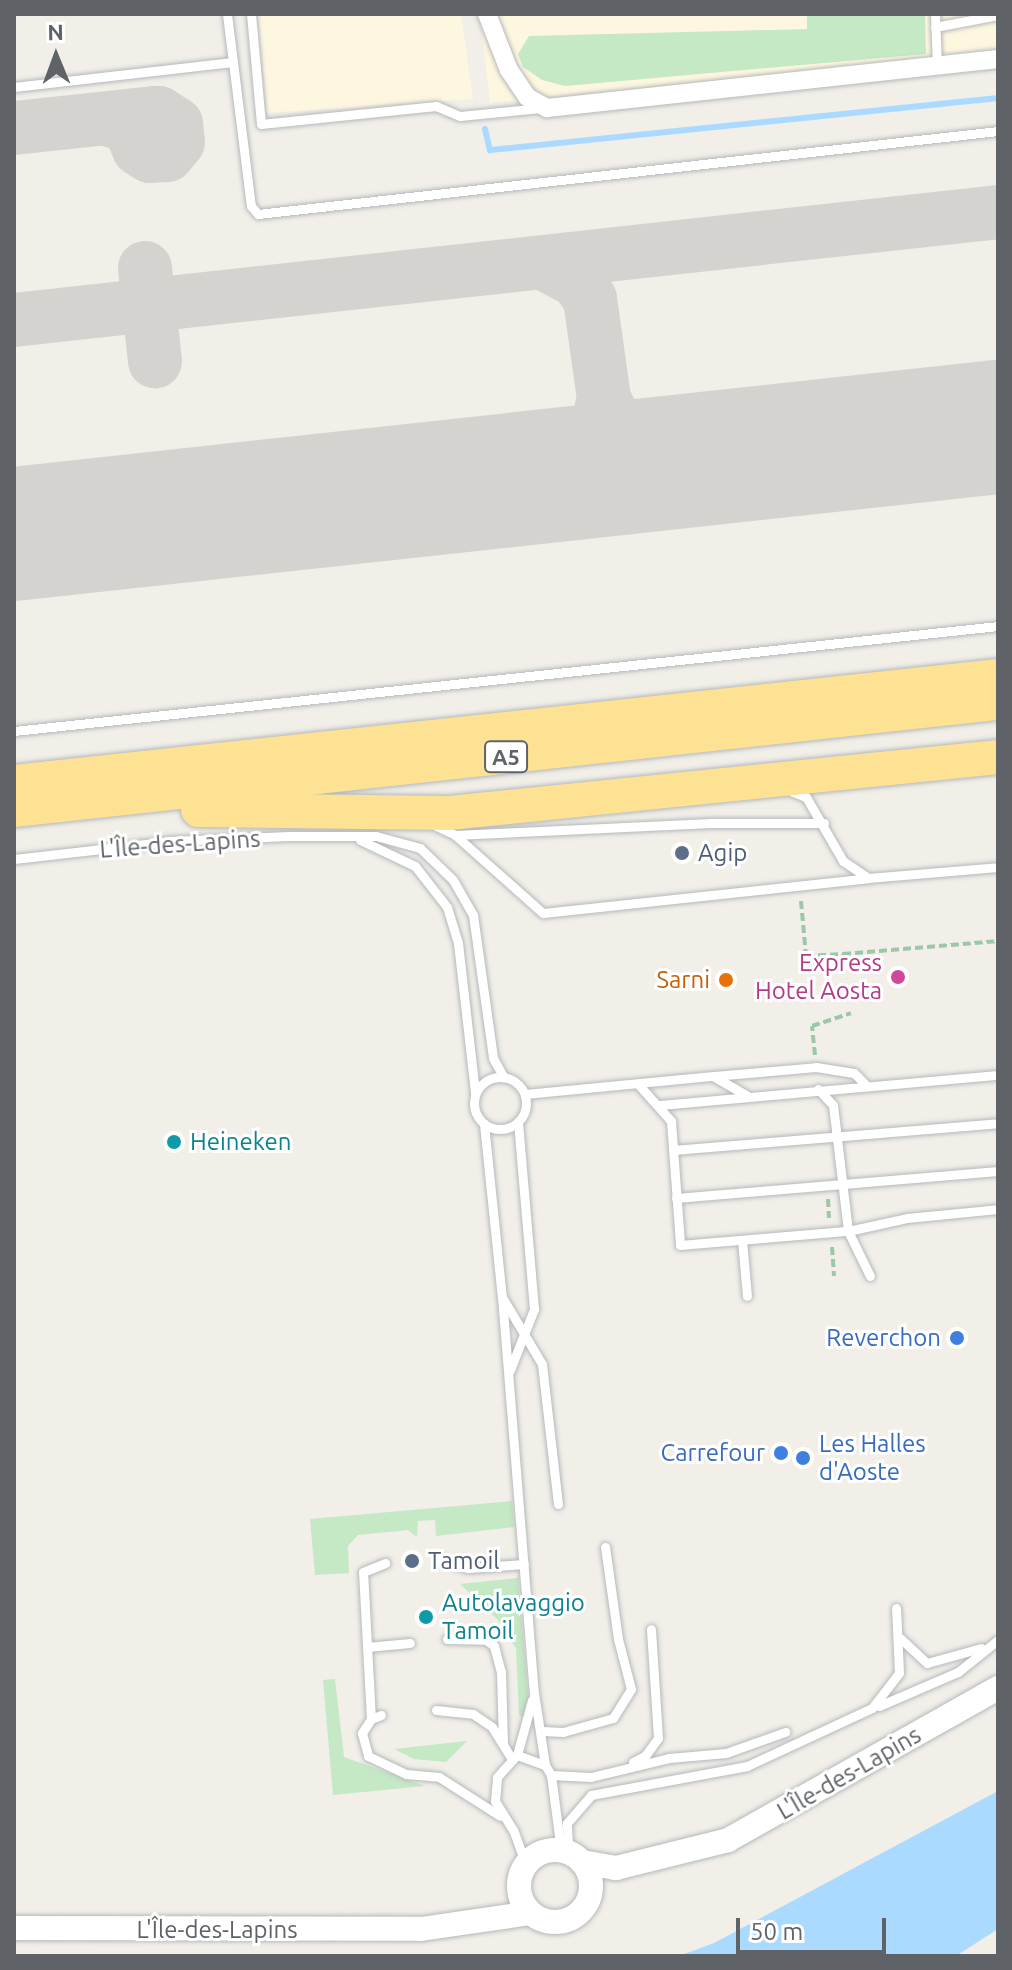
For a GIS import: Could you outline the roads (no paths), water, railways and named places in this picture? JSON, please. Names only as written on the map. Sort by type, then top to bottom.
[{"type":"highway","name":"A5","points":[[14,782],[998,676]]},
{"type":"highway","name":"A5","points":[[14,810],[998,703]]},
{"type":"highway","name":"A5","points":[[14,824],[219,809],[410,814],[998,757]]},
{"type":"street","points":[[487,14],[509,70],[527,97],[547,108],[998,59]]},
{"type":"street","name":"L'Île-des-Lapins","points":[[421,1929],[477,1912],[522,1877],[541,1853],[573,1856],[616,1868],[650,1862],[751,1829],[998,1688]]},
{"type":"street","points":[[573,1856],[590,1878],[590,1897]]},
{"type":"street","name":"L'Île-des-Lapins","points":[[14,1928],[421,1929],[531,1913],[563,1922],[579,1913],[590,1897],[650,1862]]},
{"type":"street","points":[[522,1877],[531,1913]]},
{"type":"lane","points":[[227,14],[251,206],[258,214],[998,131]]},
{"type":"lane","points":[[251,14],[261,124],[436,106],[460,116],[547,108]]},
{"type":"lane","points":[[487,14],[501,14]]},
{"type":"lane","points":[[935,14],[937,65]]},
{"type":"lane","points":[[935,27],[998,15]]},
{"type":"lane","points":[[14,87],[233,62]]},
{"type":"lane","points":[[14,731],[998,626]]},
{"type":"lane","points":[[731,785],[801,793],[824,823],[843,861],[868,878]]},
{"type":"lane","points":[[410,814],[455,835],[525,903],[543,913],[813,883],[998,867]]},
{"type":"lane","points":[[455,835],[711,823],[824,823]]},
{"type":"lane","name":"L'Île-des-Lapins","points":[[346,835],[408,861],[429,879],[447,907],[458,943],[475,1093],[474,1110],[484,1124],[502,1297],[534,1693]]},
{"type":"lane","name":"L'Île-des-Lapins","points":[[14,859],[172,841],[346,835],[398,839],[420,848],[465,896],[478,934],[493,1058],[503,1076]]},
{"type":"lane","points":[[525,1094],[816,1067],[854,1073],[865,1084]]},
{"type":"lane","points":[[660,1105],[865,1084],[998,1075]]},
{"type":"lane","points":[[475,1093],[486,1080],[503,1076],[516,1082],[525,1094],[525,1109],[518,1122],[534,1309],[509,1373]]},
{"type":"lane","points":[[713,1076],[747,1096]]},
{"type":"lane","points":[[638,1084],[660,1105],[671,1121],[680,1245],[848,1231],[907,1218],[998,1209]]},
{"type":"lane","points":[[818,1089],[833,1105],[848,1231],[870,1276]]},
{"type":"lane","points":[[484,1124],[504,1129],[518,1122]]},
{"type":"lane","points":[[673,1150],[998,1123]]},
{"type":"lane","points":[[676,1198],[998,1171]]},
{"type":"lane","points":[[742,1240],[747,1296]]},
{"type":"lane","points":[[502,1297],[542,1364],[558,1504]]},
{"type":"lane","points":[[542,1731],[563,1732],[613,1718],[631,1689],[618,1639],[605,1547]]},
{"type":"lane","points":[[440,1559],[468,1568],[524,1564]]},
{"type":"lane","points":[[385,1563],[363,1572],[367,1647],[376,1717],[362,1733],[368,1756],[406,1774],[439,1777],[500,1816],[513,1830],[522,1877]]},
{"type":"lane","points":[[872,1708],[899,1673],[896,1608]]},
{"type":"lane","points":[[619,1769],[645,1756],[658,1738],[651,1629]]},
{"type":"lane","points":[[573,1856],[568,1845],[567,1823],[591,1795],[747,1766],[872,1708],[919,1693],[958,1672],[998,1640],[966,1656],[927,1663],[899,1637]]},
{"type":"lane","points":[[447,1639],[486,1640],[494,1646],[501,1672],[503,1743]]},
{"type":"lane","points":[[367,1647],[410,1643]]},
{"type":"lane","points":[[534,1693],[545,1765],[551,1775],[573,1856]]},
{"type":"lane","points":[[500,1816],[495,1784],[514,1756],[534,1693]]},
{"type":"lane","points":[[436,1710],[473,1714],[514,1756],[545,1765]]},
{"type":"lane","points":[[551,1775],[591,1777],[619,1769],[726,1753],[785,1732]]},
{"type":"water","points":[[998,1791],[998,1929],[959,1954],[679,1956],[714,1943]]},
{"type":"waterway","points":[[485,129],[490,150],[998,98]]},
{"type":"place","name":"Agip","points":[[682,853]]},
{"type":"place","name":"Express Hotel Aosta","points":[[898,977]]},
{"type":"place","name":"Sarni","points":[[726,980]]},
{"type":"place","name":"Heineken","points":[[174,1142]]},
{"type":"place","name":"Reverchon","points":[[957,1338]]},
{"type":"place","name":"Carrefour","points":[[781,1453]]},
{"type":"place","name":"Les Halles d'Aoste","points":[[803,1458]]},
{"type":"place","name":"Tamoil","points":[[412,1561]]},
{"type":"place","name":"Autolavaggio Tamoil","points":[[426,1617]]}]
